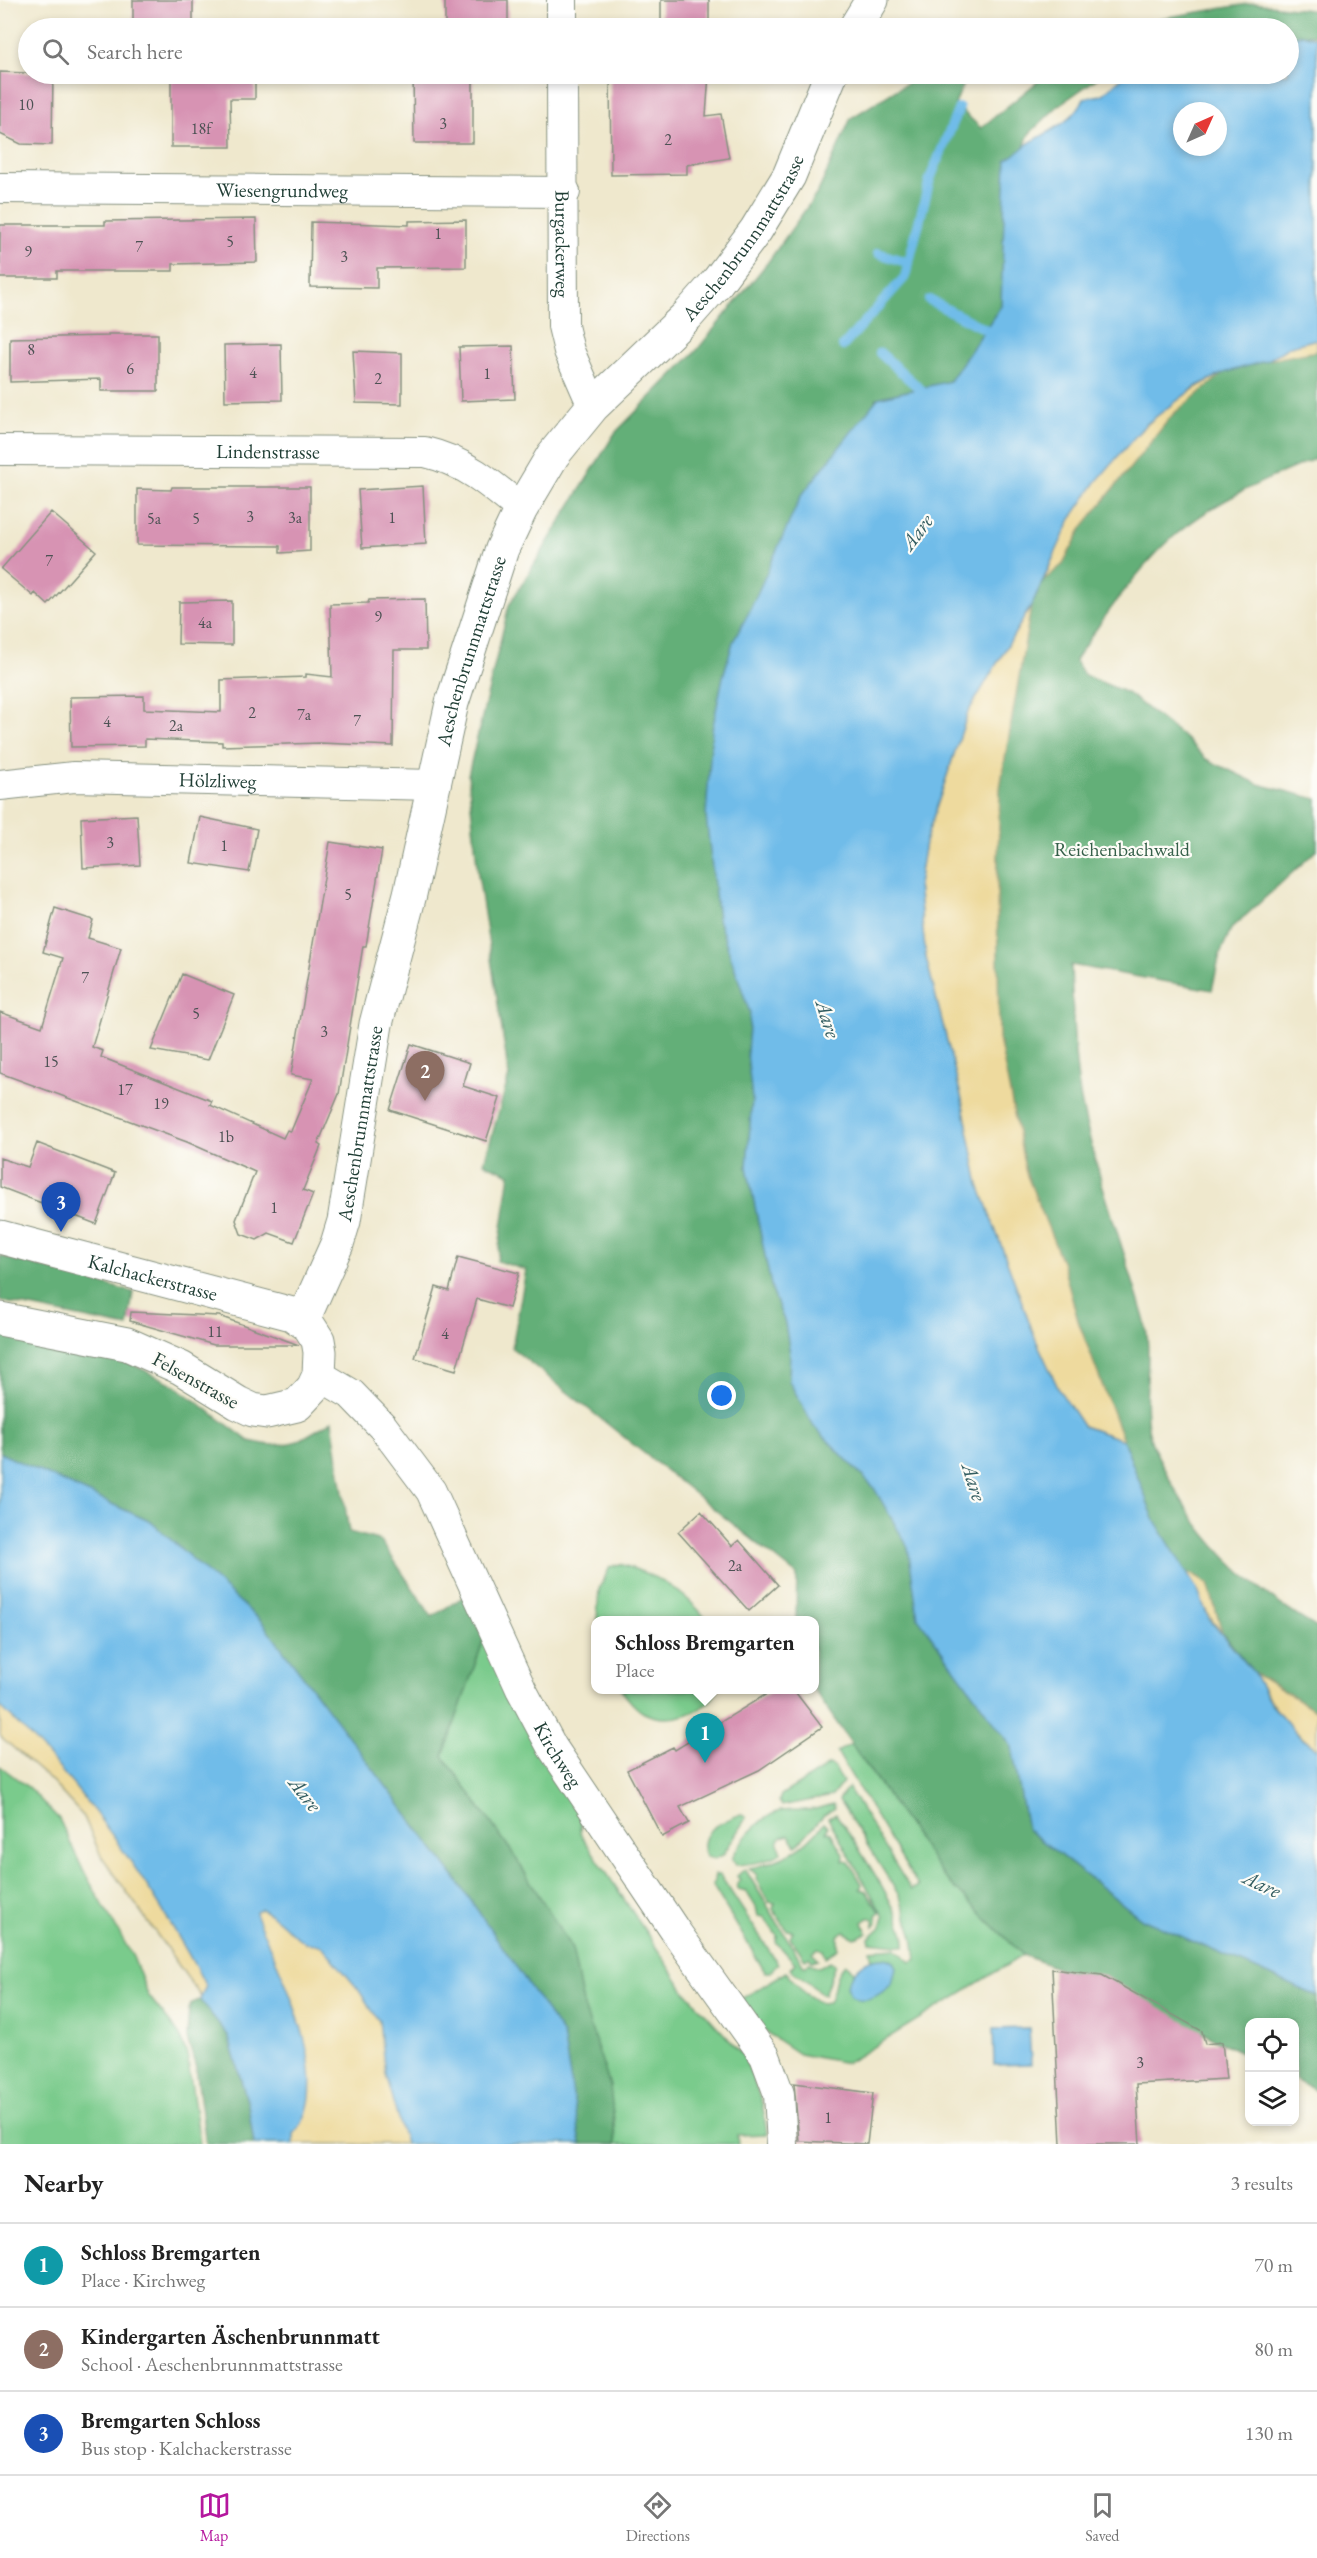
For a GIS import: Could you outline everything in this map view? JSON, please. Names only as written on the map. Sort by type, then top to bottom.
[{"type":"street","points":[[562,0],[562,18]]},
{"type":"street","points":[[861,18],[872,0]]},
{"type":"street","name":"Burgackerweg","points":[[562,84],[565,192],[563,326],[568,351],[593,406]]},
{"type":"street","name":"Aeschenbrunnmattstrasse","points":[[303,1320],[337,1244],[344,1221],[376,1024],[435,785],[452,703],[477,620],[502,549],[521,509],[553,455],[593,406],[688,315],[718,281],[756,230],[789,176],[827,84]]},
{"type":"street","name":"Wiesengrundweg","points":[[0,188],[565,192]]},
{"type":"street","name":"Lindenstrasse","points":[[0,450],[425,452],[449,457],[468,467],[521,509]]},
{"type":"street","name":"Hölzliweg","points":[[0,785],[74,777],[435,785]]},
{"type":"street","name":"Kalchackerstrasse","points":[[0,1237],[260,1304],[303,1320]]},
{"type":"street","name":"Felsenstrasse","points":[[0,1319],[127,1344],[181,1368],[253,1410],[277,1412],[297,1405],[313,1388],[319,1375]]},
{"type":"street","points":[[303,1320],[318,1340],[319,1375]]},
{"type":"street","name":"Kirchweg","points":[[319,1375],[351,1394],[383,1427],[431,1491],[521,1689],[552,1747],[675,1932],[765,2055],[779,2094],[782,2144]]},
{"type":"green space","points":[[1254,3],[1317,11],[1317,35],[1299,35],[1299,18],[1162,18]]},
{"type":"green space","points":[[906,84],[963,84],[955,104],[981,128],[1035,84],[1089,84],[1058,106],[1029,134],[1022,152],[1006,160],[1001,306],[950,381],[877,398],[733,642],[723,677],[712,730],[706,816],[718,919],[750,1013],[747,1053],[752,1099],[747,1167],[772,1290],[785,1323],[790,1353],[789,1381],[814,1426],[874,1488],[908,1547],[918,1618],[1012,1747],[1027,1829],[1142,1919],[1317,1996],[1317,2091],[1299,2081],[1299,2018],[1245,2018],[1245,2054],[1123,1994],[1023,1955],[945,1878],[817,1694],[819,1694],[819,1616],[796,1616],[797,1575],[512,1348],[526,1270],[497,1261],[510,1174],[484,1163],[509,1076],[478,874],[468,775],[509,605],[615,433],[697,350],[768,262],[818,192],[851,118]]},
{"type":"green space","name":"Reichenbachwald","points":[[1317,351],[1317,458],[1223,502],[1172,538],[1132,581],[1075,660],[1084,675],[1127,693],[1185,738],[1206,759],[1258,784],[1317,799],[1317,850],[1231,929],[1220,954],[1212,990],[1071,965],[1075,1056],[1083,1110],[1096,1162],[1146,1330],[1148,1361],[1146,1407],[1151,1441],[1192,1516],[1227,1559],[1269,1596],[1317,1628],[1317,1711],[1254,1673],[1222,1632],[1208,1584],[1184,1570],[1154,1519],[1078,1320],[1062,1262],[1026,1173],[999,1039],[997,891],[1000,788],[1031,606],[1044,580],[1062,565],[1082,528],[1173,414],[1224,373],[1268,360]]},
{"type":"green space","points":[[0,1256],[133,1292],[128,1327],[0,1301]]},
{"type":"green space","points":[[0,1334],[121,1359],[173,1384],[249,1441],[269,1445],[286,1444],[298,1441],[332,1421],[349,1532],[381,1541],[432,1617],[469,1593],[486,1633],[443,1756],[512,1852],[572,1949],[583,2004],[610,2086],[616,2144],[581,2144],[563,2035],[456,1879],[262,1622],[151,1522],[0,1453]]},
{"type":"green space","points":[[620,1564],[646,1573],[679,1592],[704,1616],[597,1616],[599,1589],[610,1567]]},
{"type":"green space","points":[[486,1633],[581,1812],[580,1833],[685,1991],[744,2056],[762,2103],[767,2134],[737,2135],[738,2144],[616,2144],[615,2121],[583,2004],[572,1949],[512,1852],[443,1756]]},
{"type":"green space","points":[[624,1694],[715,1694],[695,1711],[675,1717],[664,1718],[644,1713]]},
{"type":"green space","points":[[851,1744],[945,1878],[1023,1955],[847,2063],[799,2054],[748,2020],[736,2002],[786,1972],[804,1993],[821,2003],[829,2002],[836,1978],[845,1964],[854,1971],[851,1977],[893,1962],[885,1958],[872,1960],[870,1950],[895,1948],[911,1962],[916,1959],[913,1936],[900,1897],[839,1800],[848,1787],[911,1890],[918,1886],[837,1752]]},
{"type":"green space","points":[[829,1765],[834,1767],[843,1782],[832,1796],[782,1806],[779,1801],[781,1795]]},
{"type":"green space","points":[[0,1766],[29,1788],[59,1819],[83,1870],[133,1957],[148,1995],[178,2033],[187,2054],[200,2144],[0,2144]]},
{"type":"green space","points":[[833,1804],[835,1808],[823,1816],[796,1845],[789,1835],[781,1837],[778,1843],[782,1852],[771,1858],[736,1865],[732,1859],[739,1845],[750,1832],[770,1815],[780,1811],[812,1809]]},
{"type":"green space","points":[[741,1814],[746,1818],[723,1855],[714,1859],[706,1856],[704,1847],[708,1834],[719,1824]]},
{"type":"green space","points":[[836,1814],[889,1899],[904,1933],[905,1946],[870,1942],[869,1938],[881,1927],[884,1917],[828,1818]]},
{"type":"green space","points":[[824,1823],[828,1827],[826,1832],[831,1833],[844,1856],[843,1861],[849,1862],[862,1884],[860,1889],[866,1891],[880,1912],[876,1915],[877,1922],[874,1926],[873,1919],[870,1917],[863,1922],[867,1933],[855,1938],[844,1932],[838,1936],[838,1949],[825,1957],[823,1950],[818,1948],[813,1952],[818,1959],[812,1961],[809,1957],[805,1959],[790,1937],[793,1931],[787,1930],[773,1909],[775,1903],[769,1902],[756,1879],[757,1875],[749,1868],[791,1853],[808,1840]]},
{"type":"green space","points":[[745,1869],[804,1966],[809,1963],[819,1967],[830,1961],[835,1964],[824,1995],[790,1969],[795,1963],[776,1942],[777,1936],[764,1917],[758,1916],[756,1907],[746,1891],[738,1889],[737,1883],[740,1880],[737,1876]]},
{"type":"green space","points":[[715,1875],[720,1875],[778,1964],[770,1972],[765,1972],[713,1886]]},
{"type":"green space","points":[[200,2000],[228,2035],[248,2104],[254,2144],[206,2144],[196,2068],[187,2038],[189,2008],[192,2003]]},
{"type":"sand","points":[[1317,339],[1317,351],[1268,360],[1290,346]]},
{"type":"sand","points":[[1224,373],[1173,414],[1082,528],[1062,565],[1044,580],[1072,517],[1102,473],[1119,453],[1157,416],[1178,400]]},
{"type":"sand","points":[[1031,606],[1000,788],[997,891],[999,1039],[1026,1173],[1062,1262],[1078,1321],[1123,1440],[1083,1426],[1059,1390],[1035,1338],[979,1185],[962,1100],[926,958],[918,884],[925,842],[968,712]]},
{"type":"sand","points":[[1184,1570],[1208,1584],[1222,1632],[1210,1618]]},
{"type":"sand","points":[[0,1653],[405,2010],[430,2144],[254,2144],[248,2104],[228,2035],[100,1854],[84,1817],[50,1780],[0,1736]]},
{"type":"sand","points":[[1254,1673],[1317,1711],[1317,1749],[1297,1733],[1281,1715]]},
{"type":"water","name":"Aare","points":[[1299,35],[1317,38],[1317,339],[1290,346],[1268,360],[1224,373],[1197,386],[1145,425],[1096,482],[1071,519],[1031,606],[968,712],[925,842],[918,885],[926,958],[962,1100],[979,1185],[1035,1338],[1059,1390],[1083,1426],[1123,1440],[1154,1519],[1198,1591],[1209,1619],[1254,1673],[1270,1703],[1300,1737],[1317,1749],[1317,1996],[1142,1919],[1027,1829],[1012,1747],[918,1618],[908,1547],[874,1488],[814,1426],[789,1381],[790,1353],[785,1323],[772,1290],[747,1167],[752,1099],[747,1053],[750,1013],[718,919],[706,816],[712,730],[733,642],[749,612],[801,496],[878,398],[950,381],[1001,306],[1006,160],[1068,119],[1084,98],[1102,95],[1115,84],[1299,84]]},
{"type":"water","name":"Aare","points":[[0,1453],[151,1522],[262,1622],[456,1879],[563,2035],[581,2144],[405,2144],[385,2074],[379,2021],[358,1989],[323,1947],[300,1939],[261,1909],[256,1911],[257,1918],[291,1996],[301,2027],[308,2057],[311,2086],[307,2112],[294,2134],[294,2144],[254,2144],[248,2104],[228,2035],[200,2000],[206,1986],[163,1910],[88,1803],[31,1737],[0,1706]]},
{"type":"water","points":[[885,1958],[893,1962],[896,1967],[892,1984],[878,1995],[867,1999],[850,1995],[847,1985],[853,1973],[872,1959]]},
{"type":"water","points":[[1029,2028],[1031,2064],[994,2065],[993,2029]]},
{"type":"building","points":[[133,0],[193,0],[193,18],[133,18]]},
{"type":"building","points":[[445,0],[508,0],[508,18],[445,18]]},
{"type":"building","points":[[661,0],[709,0],[709,18],[661,18]]},
{"type":"building","points":[[0,72],[18,73],[18,84],[53,84],[52,145],[21,144],[0,134]]},
{"type":"building","points":[[171,84],[255,84],[255,99],[230,99],[231,147],[171,147]]},
{"type":"building","points":[[413,84],[473,84],[473,143],[414,143]]},
{"type":"building","points":[[610,84],[708,84],[706,116],[721,114],[729,158],[687,165],[687,174],[611,175]]},
{"type":"building","points":[[256,219],[257,262],[173,264],[173,271],[57,271],[57,278],[0,278],[0,225],[105,225],[105,221]]},
{"type":"building","points":[[466,220],[466,267],[377,268],[377,288],[310,287],[311,222],[409,225],[409,221]]},
{"type":"building","points":[[108,334],[158,334],[158,391],[101,391],[101,379],[10,382],[10,338],[108,336]]},
{"type":"building","points":[[281,344],[282,400],[225,401],[224,345]]},
{"type":"building","points":[[513,346],[515,399],[461,401],[459,347]]},
{"type":"building","points":[[353,351],[402,353],[402,404],[356,403]]},
{"type":"building","points":[[423,486],[426,544],[362,548],[358,490]]},
{"type":"building","points":[[172,487],[310,487],[310,551],[280,553],[280,546],[137,545],[137,489],[171,490]]},
{"type":"building","points":[[51,512],[96,551],[48,605],[35,593],[33,596],[1,569]]},
{"type":"building","points":[[425,599],[426,650],[394,650],[393,746],[320,743],[222,746],[222,742],[145,739],[145,746],[71,747],[70,697],[144,696],[144,709],[221,712],[221,680],[306,677],[306,674],[332,677],[330,604],[368,603],[369,600]]},
{"type":"building","points":[[232,601],[232,645],[178,644],[179,602]]},
{"type":"building","points":[[137,815],[140,865],[83,868],[81,818]]},
{"type":"building","points":[[200,817],[257,829],[249,872],[191,863]]},
{"type":"building","points":[[330,842],[382,850],[366,946],[363,946],[339,1094],[318,1144],[321,1146],[303,1190],[313,1194],[294,1242],[269,1233],[257,1240],[241,1234],[236,1220],[255,1172],[187,1142],[0,1073],[0,1012],[42,1027],[63,958],[43,952],[55,908],[93,920],[88,938],[121,948],[92,1047],[103,1051],[101,1057],[212,1101],[210,1105],[283,1138],[287,1130],[291,1131],[313,1079],[291,1075]]},
{"type":"building","points":[[182,974],[234,995],[208,1060],[151,1050]]},
{"type":"building","points":[[411,1044],[470,1063],[463,1086],[500,1098],[486,1141],[390,1110]]},
{"type":"building","points":[[37,1143],[115,1173],[96,1224],[0,1187],[0,1158],[28,1167]]},
{"type":"building","points":[[458,1257],[519,1273],[509,1308],[477,1299],[456,1370],[415,1358],[436,1287],[449,1291]]},
{"type":"building","points":[[131,1312],[219,1316],[299,1345],[214,1345],[130,1321]]},
{"type":"building","points":[[701,1511],[732,1546],[739,1540],[778,1585],[749,1611],[678,1532]]},
{"type":"building","points":[[767,1694],[797,1694],[822,1727],[759,1770],[680,1807],[689,1823],[662,1837],[627,1770],[673,1747],[675,1750]]},
{"type":"building","points":[[1052,1969],[1102,1975],[1202,2031],[1205,2044],[1222,2042],[1226,2079],[1136,2084],[1140,2144],[1061,2144]]},
{"type":"building","points":[[794,2083],[873,2093],[867,2144],[799,2141]]},
{"type":"waterway","points":[[843,346],[905,277],[930,179],[959,108]]},
{"type":"waterway","points":[[878,253],[909,263]]},
{"type":"waterway","points":[[929,300],[998,336]]},
{"type":"waterway","points":[[880,353],[929,397]]},
{"type":"place","name":"Kindergarten Äschenbrunnmatt","points":[[425,1101]]},
{"type":"place","name":"Bremgarten Schloss","points":[[61,1232]]},
{"type":"place","name":"Schloss Bremgarten","points":[[705,1763]]}]
